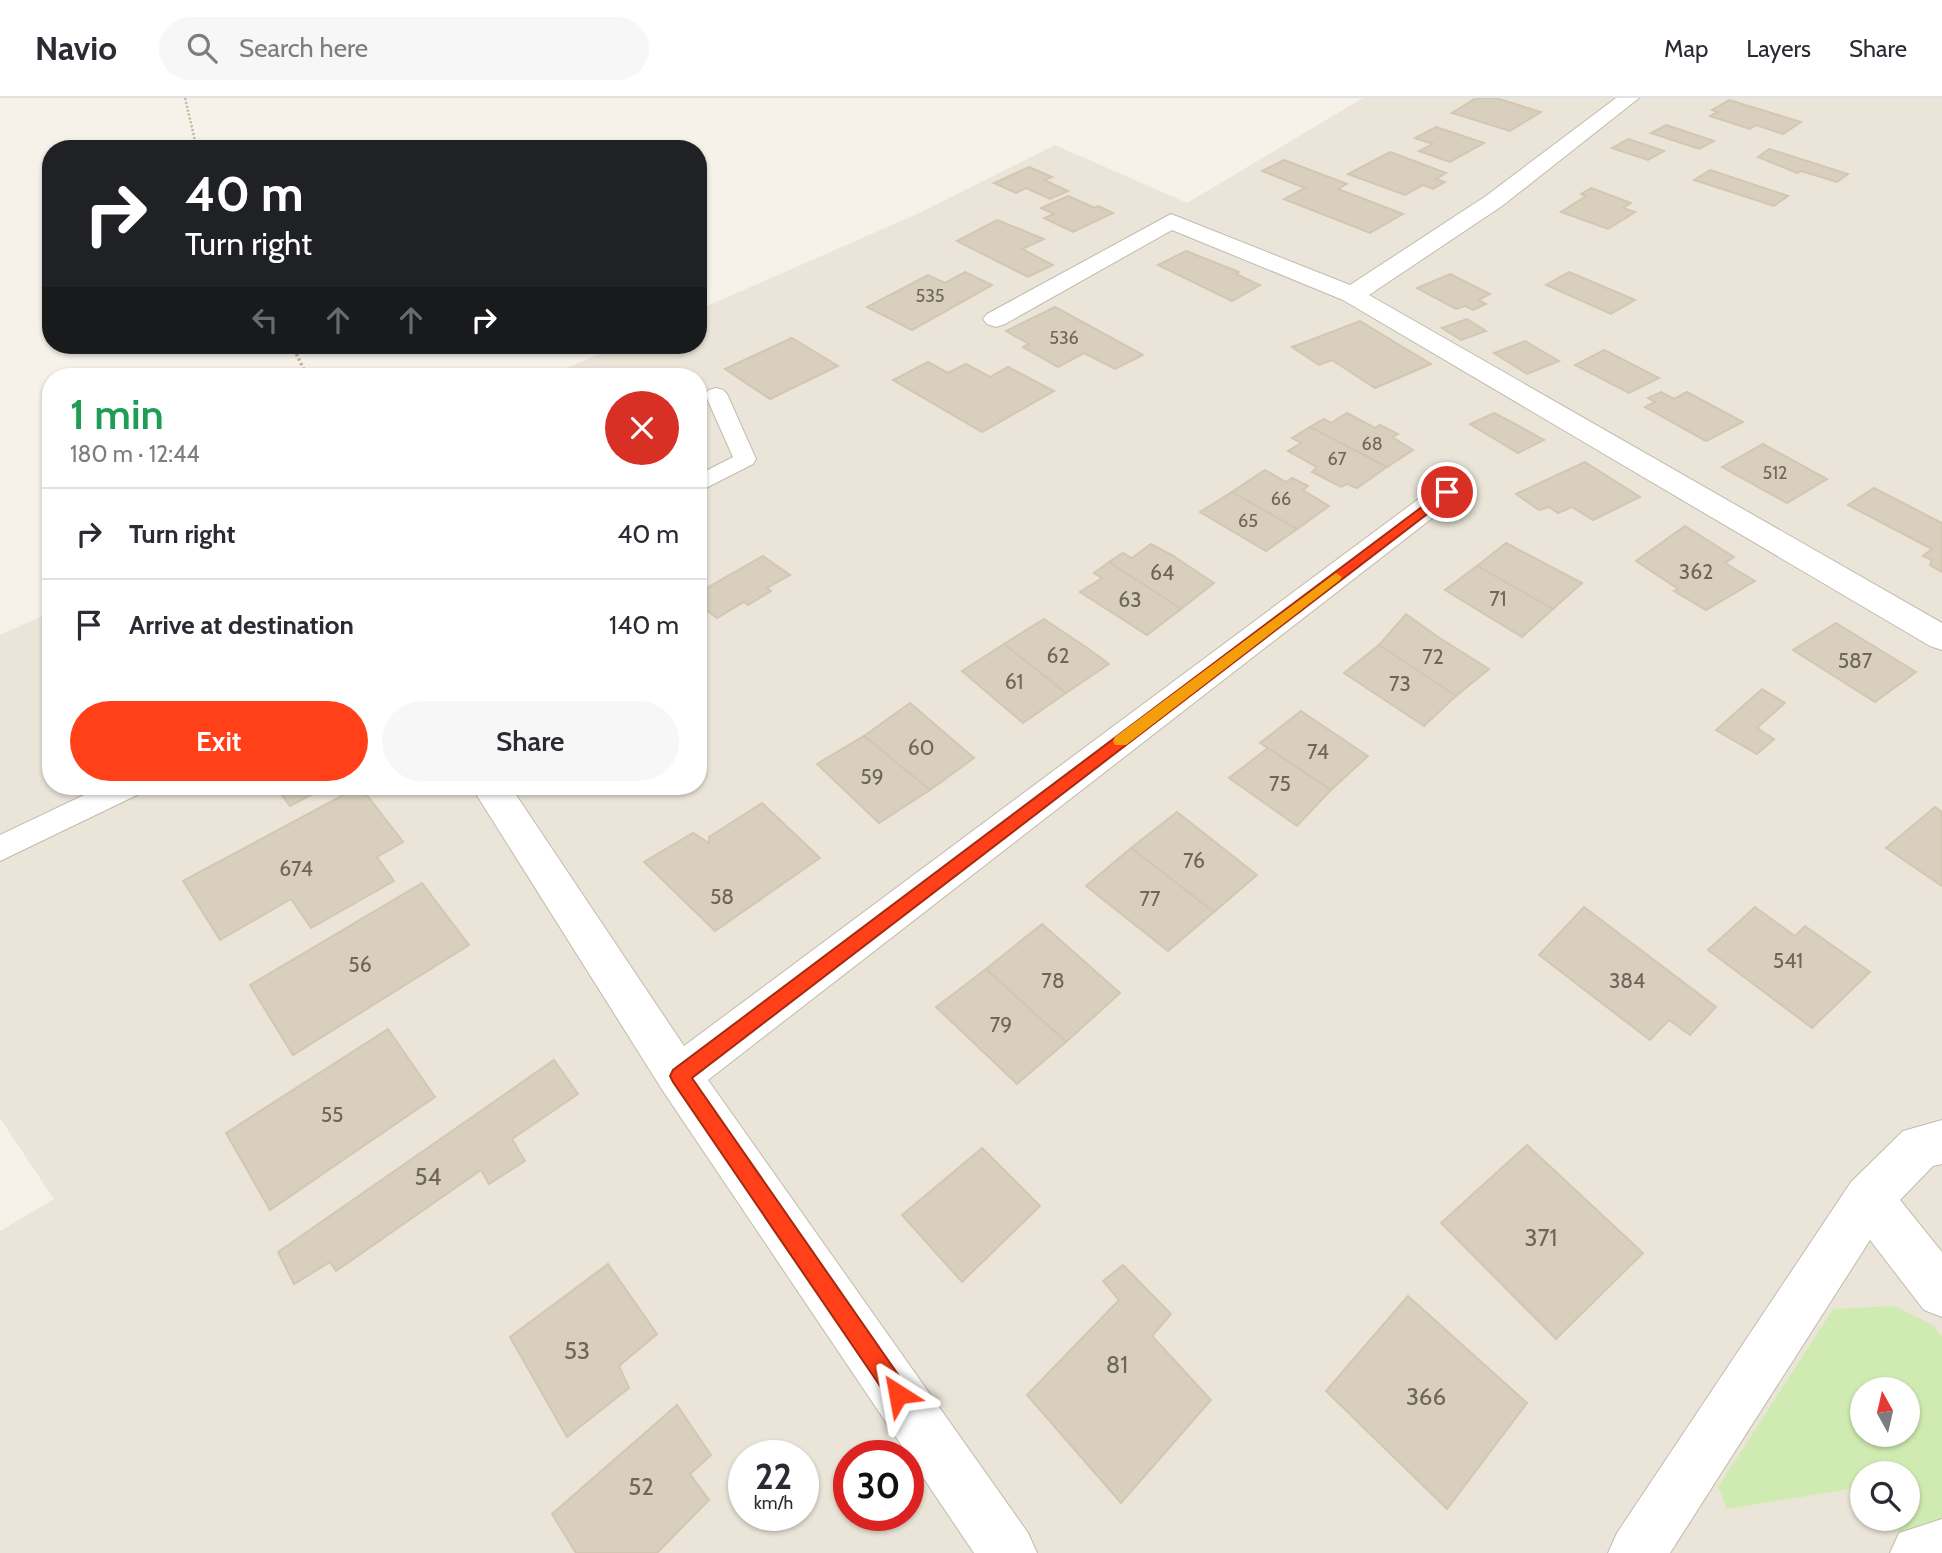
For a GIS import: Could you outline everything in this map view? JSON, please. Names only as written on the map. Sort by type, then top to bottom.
[{"type":"street","points":[[1352,295],[1494,201],[1629,98]]},
{"type":"street","points":[[996,319],[1171,221],[1352,295],[1942,638]]},
{"type":"street","points":[[680,1076],[1447,492]]},
{"type":"street","points":[[496,795],[680,1076],[1008,1553]]},
{"type":"street","points":[[1637,1553],[1868,1199],[1920,1147],[1942,1142]]},
{"type":"street","points":[[1868,1199],[1942,1292]]},
{"type":"street","points":[[1919,1553],[1942,1548]]},
{"type":"lane","points":[[707,480],[745,458],[716,394]]},
{"type":"lane","points":[[0,849],[111,795]]},
{"type":"path","points":[[185,98],[196,140]]},
{"type":"shaded area","points":[[1363,98],[1942,98],[1942,1553],[0,1553],[0,1231],[54,1199],[0,1118],[0,635],[42,616],[42,795],[707,795],[707,368],[567,368],[599,354],[707,354],[707,306],[917,214],[1055,145],[1187,203]]},
{"type":"green space","points":[[1895,1306],[1934,1326],[1942,1337],[1942,1529],[1904,1539],[1898,1531],[1920,1531],[1920,1461],[1850,1461],[1850,1489],[1727,1509],[1718,1487],[1833,1309]]},
{"type":"building","points":[[1476,98],[1496,98],[1541,112],[1510,131],[1452,113]]},
{"type":"building","points":[[1729,100],[1801,122],[1783,134],[1756,125],[1750,129],[1710,116],[1718,112],[1712,110]]},
{"type":"building","points":[[1666,125],[1714,141],[1699,149],[1651,133]]},
{"type":"building","points":[[1436,127],[1484,143],[1450,162],[1419,151],[1433,144],[1415,138]]},
{"type":"building","points":[[1628,139],[1664,151],[1648,160],[1612,148]]},
{"type":"building","points":[[1769,149],[1848,174],[1837,182],[1801,171],[1797,173],[1758,157]]},
{"type":"building","points":[[1390,152],[1446,173],[1436,179],[1445,182],[1433,189],[1423,185],[1405,195],[1348,174]]},
{"type":"building","points":[[1284,160],[1347,184],[1338,189],[1403,214],[1370,233],[1284,199],[1305,188],[1262,171]]},
{"type":"building","points":[[1029,167],[1052,177],[1044,180],[1068,191],[1050,199],[1026,188],[1016,193],[994,183]]},
{"type":"building","points":[[1710,170],[1788,196],[1774,206],[1694,180]]},
{"type":"building","points":[[1591,188],[1631,203],[1623,208],[1635,212],[1608,229],[1561,212],[1586,196],[1581,194]]},
{"type":"building","points":[[1068,196],[1113,213],[1073,232],[1044,218],[1054,214],[1041,208]]},
{"type":"building","points":[[997,220],[1044,239],[1022,249],[1053,265],[1028,277],[957,241]]},
{"type":"building","points":[[1186,251],[1239,272],[1236,274],[1260,285],[1232,301],[1158,265]]},
{"type":"building","points":[[965,272],[992,285],[912,330],[867,307],[928,275],[945,283]]},
{"type":"building","points":[[1569,272],[1635,300],[1611,314],[1546,285]]},
{"type":"building","points":[[1450,274],[1490,294],[1478,300],[1486,304],[1473,310],[1465,306],[1456,309],[1417,288]]},
{"type":"building","points":[[1055,307],[1143,355],[1115,369],[1084,353],[1058,367],[1023,347],[1029,344],[1006,331]]},
{"type":"building","points":[[1467,319],[1486,331],[1461,340],[1442,328]]},
{"type":"building","points":[[1360,321],[1431,364],[1375,388],[1332,360],[1319,365],[1292,347]]},
{"type":"building","points":[[792,338],[838,366],[770,399],[725,369]]},
{"type":"building","points":[[1525,341],[1559,361],[1527,374],[1494,353]]},
{"type":"building","points":[[1604,350],[1659,378],[1629,393],[1575,365]]},
{"type":"building","points":[[928,362],[948,373],[966,364],[990,377],[1008,367],[1054,391],[982,432],[893,380]]},
{"type":"building","points":[[1661,392],[1674,399],[1687,392],[1743,422],[1706,441],[1645,407],[1655,402],[1648,398]]},
{"type":"building","points":[[1347,413],[1375,428],[1380,425],[1398,434],[1392,437],[1413,450],[1387,467],[1310,427],[1324,419],[1331,423]]},
{"type":"building","points":[[1494,413],[1544,440],[1518,453],[1470,424]]},
{"type":"building","points":[[1310,427],[1387,467],[1357,488],[1347,484],[1341,487],[1312,472],[1317,467],[1288,451],[1301,443],[1292,438]]},
{"type":"building","points":[[1763,444],[1827,479],[1787,503],[1722,467]]},
{"type":"building","points":[[1585,462],[1640,497],[1593,520],[1572,507],[1558,513],[1549,507],[1539,510],[1516,494]]},
{"type":"building","points":[[1265,470],[1286,482],[1292,478],[1308,486],[1303,490],[1329,506],[1297,529],[1232,492]]},
{"type":"building","points":[[1874,488],[1942,523],[1942,572],[1930,565],[1932,560],[1923,556],[1932,549],[1848,505]]},
{"type":"building","points":[[1232,492],[1297,529],[1266,551],[1200,512]]},
{"type":"building","points":[[1685,526],[1734,557],[1725,563],[1755,581],[1706,610],[1674,591],[1678,589],[1636,561]]},
{"type":"building","points":[[1506,543],[1582,583],[1553,609],[1477,566]]},
{"type":"building","points":[[1151,544],[1214,583],[1181,609],[1109,562],[1123,553],[1132,558]]},
{"type":"building","points":[[763,556],[790,575],[767,588],[771,591],[748,605],[744,602],[717,618],[707,611],[707,588]]},
{"type":"building","points":[[1109,562],[1181,609],[1147,635],[1080,592],[1102,578],[1094,573]]},
{"type":"building","points":[[1477,566],[1553,609],[1522,637],[1445,590]]},
{"type":"building","points":[[1406,614],[1489,669],[1456,696],[1379,645]]},
{"type":"building","points":[[1044,619],[1109,664],[1066,693],[1004,644]]},
{"type":"building","points":[[1836,623],[1916,672],[1875,702],[1793,650]]},
{"type":"building","points":[[1004,644],[1066,693],[1023,723],[962,671]]},
{"type":"building","points":[[1379,645],[1456,696],[1424,726],[1344,673]]},
{"type":"building","points":[[1762,689],[1785,703],[1757,728],[1774,739],[1757,754],[1716,730]]},
{"type":"building","points":[[910,703],[974,758],[930,790],[864,736]]},
{"type":"building","points":[[1301,711],[1368,756],[1331,790],[1260,743]]},
{"type":"building","points":[[864,736],[930,790],[879,823],[817,764]]},
{"type":"building","points":[[1268,748],[1331,790],[1297,826],[1229,778]]},
{"type":"building","points":[[282,795],[311,795],[290,806]]},
{"type":"building","points":[[343,795],[367,795],[403,842],[377,857],[394,881],[311,928],[291,899],[220,940],[183,881]]},
{"type":"building","points":[[762,803],[820,858],[715,931],[644,862],[693,833],[709,843],[709,837]]},
{"type":"building","points":[[1935,807],[1942,812],[1942,886],[1886,848]]},
{"type":"building","points":[[1177,812],[1257,875],[1214,912],[1131,848]]},
{"type":"building","points":[[1131,848],[1214,912],[1168,951],[1086,886]]},
{"type":"building","points":[[422,883],[469,945],[293,1055],[250,985]]},
{"type":"building","points":[[1584,907],[1716,1007],[1690,1035],[1669,1020],[1650,1040],[1539,955]]},
{"type":"building","points":[[1755,907],[1795,936],[1805,926],[1870,972],[1812,1028],[1708,950]]},
{"type":"building","points":[[1042,924],[1120,993],[1066,1042],[986,969]]},
{"type":"building","points":[[986,969],[1066,1042],[1017,1084],[936,1007]]},
{"type":"building","points":[[388,1029],[435,1097],[270,1210],[226,1133]]},
{"type":"building","points":[[554,1060],[578,1094],[512,1139],[525,1161],[489,1184],[481,1170],[336,1271],[330,1262],[294,1284],[278,1252]]},
{"type":"building","points":[[1527,1145],[1643,1253],[1556,1339],[1441,1223]]},
{"type":"building","points":[[982,1148],[1040,1206],[962,1282],[902,1215]]},
{"type":"building","points":[[608,1264],[657,1334],[619,1366],[629,1388],[567,1437],[510,1337]]},
{"type":"building","points":[[1123,1265],[1171,1314],[1152,1336],[1211,1400],[1121,1503],[1027,1395],[1119,1300],[1103,1281]]},
{"type":"building","points":[[1408,1296],[1527,1403],[1447,1509],[1326,1391]]},
{"type":"building","points":[[677,1405],[711,1455],[690,1474],[709,1500],[657,1553],[576,1553],[552,1514]]},
{"type":"slow traffic","points":[[1121,741],[1336,577]]},
{"type":"route","points":[[898,1394],[680,1076],[1447,492]]}]
